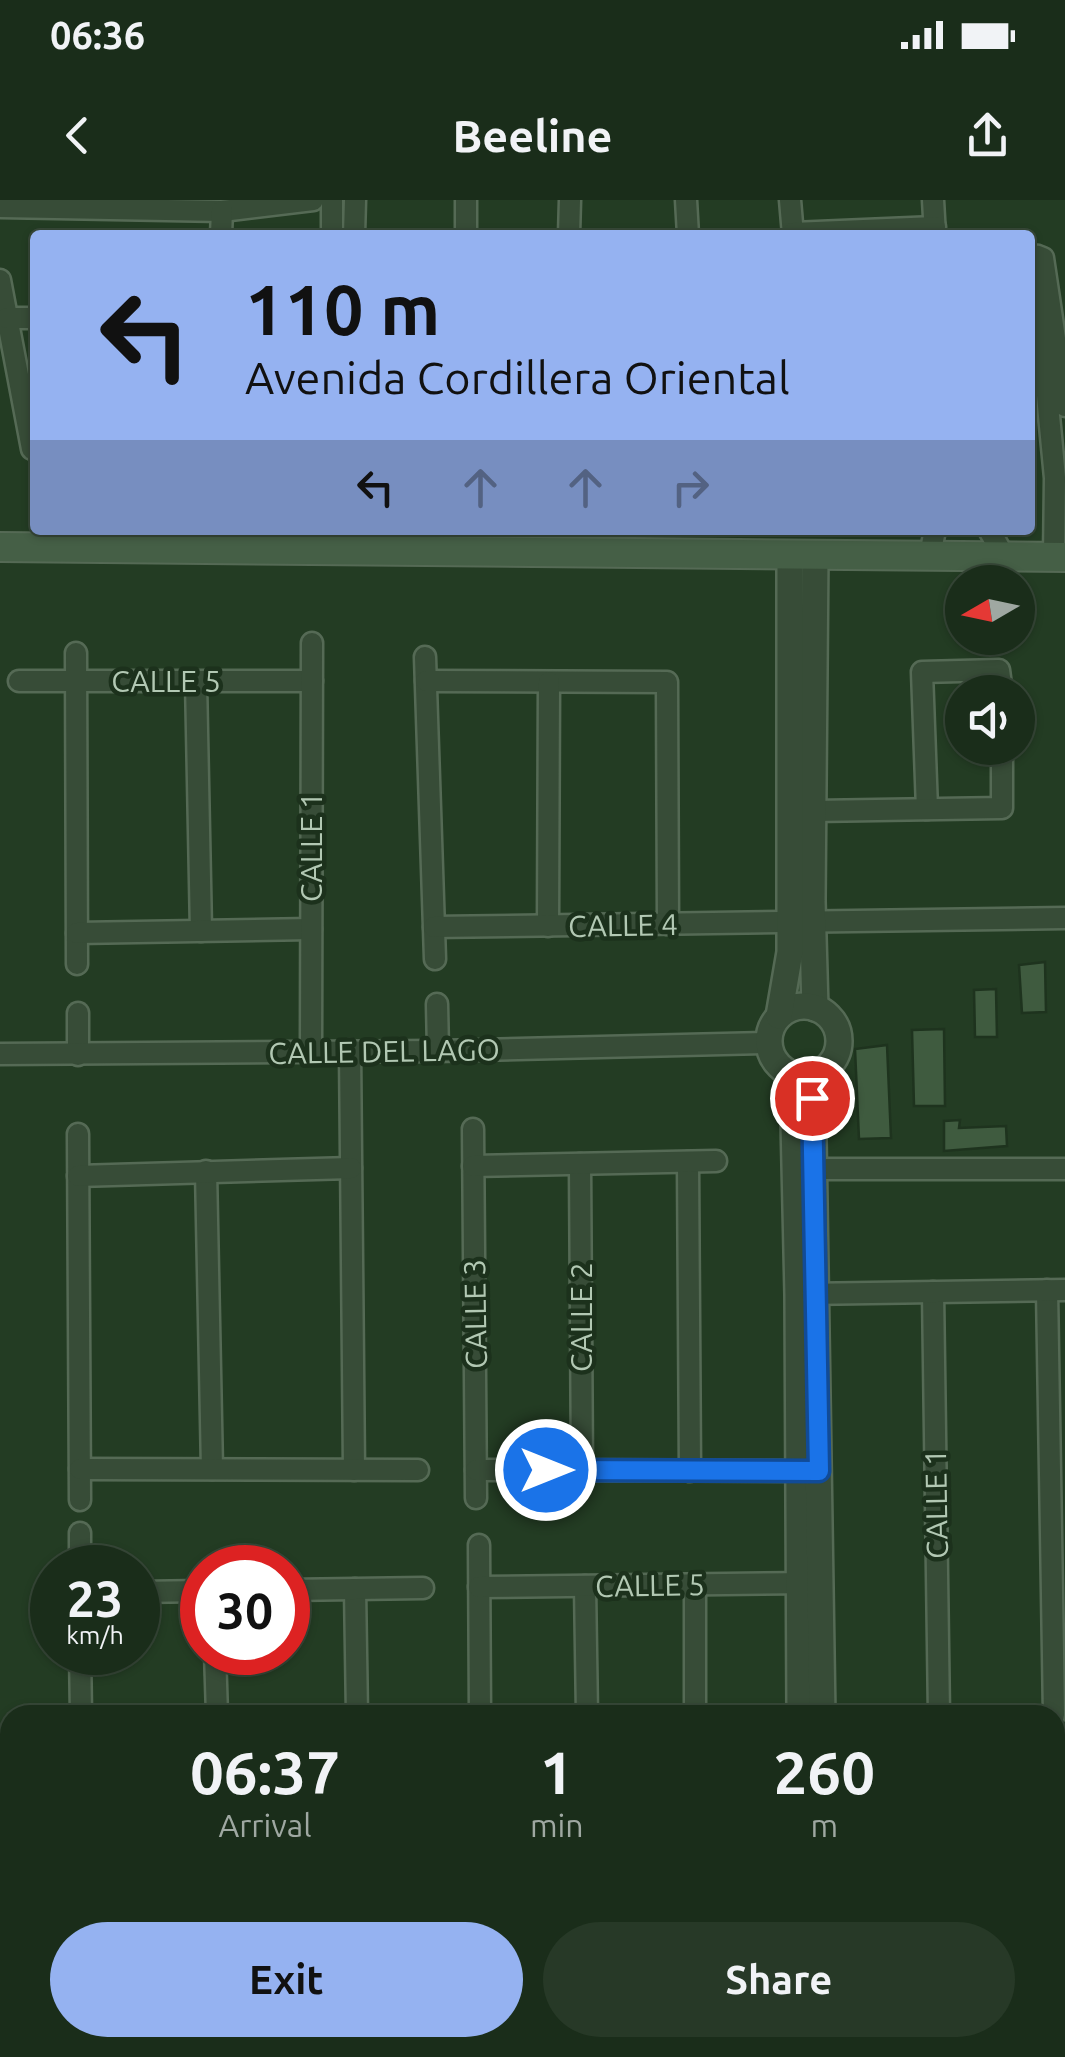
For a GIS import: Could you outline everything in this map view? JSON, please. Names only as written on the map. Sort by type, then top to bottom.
[{"type":"main road","points":[[0,547],[378,540],[803,554],[932,543],[1004,556],[1060,556]]},
{"type":"street","points":[[0,206],[222,211],[313,200]]},
{"type":"street","points":[[332,200],[332,230]]},
{"type":"street","points":[[354,230],[355,200]]},
{"type":"street","points":[[466,200],[466,230]]},
{"type":"street","points":[[570,200],[570,230]]},
{"type":"street","points":[[686,200],[688,230]]},
{"type":"street","points":[[790,200],[793,230]]},
{"type":"street","points":[[933,200],[935,230]]},
{"type":"street","points":[[221,230],[222,211]]},
{"type":"street","points":[[1035,259],[1043,258],[1065,406]]},
{"type":"street","points":[[1035,268],[1060,477],[1060,556]]},
{"type":"street","points":[[0,280],[30,418]]},
{"type":"street","points":[[7,318],[30,318]]},
{"type":"street","points":[[992,535],[1004,556]]},
{"type":"street","points":[[803,554],[801,922],[815,1008]]},
{"type":"street","name":"CALLE 1","points":[[311,1052],[312,643]]},
{"type":"street","points":[[76,653],[78,964]]},
{"type":"street","points":[[425,657],[435,960]]},
{"type":"street","points":[[927,809],[922,672],[999,670],[1000,675]]},
{"type":"street","points":[[779,1016],[790,1009],[815,1008],[826,1014],[839,1036],[833,1061],[800,1074],[778,1064],[768,1043],[779,1016],[790,952],[801,922],[814,810],[803,677]]},
{"type":"street","name":"CALLE 5","points":[[20,680],[312,681]]},
{"type":"street","points":[[196,681],[201,931]]},
{"type":"street","points":[[426,682],[668,682],[668,924]]},
{"type":"street","points":[[548,926],[549,682]]},
{"type":"street","points":[[814,810],[1002,808],[1002,765]]},
{"type":"street","name":"CALLE 4","points":[[434,928],[1065,918]]},
{"type":"street","points":[[78,933],[311,929]]},
{"type":"street","points":[[437,1004],[438,1050]]},
{"type":"street","points":[[78,1013],[78,1055]]},
{"type":"street","name":"CALLE DEL LAGO","points":[[0,1054],[768,1043]]},
{"type":"street","points":[[350,1050],[354,1470]]},
{"type":"street","points":[[800,1074],[813,1169],[808,1471],[810,1583],[821,1705]]},
{"type":"street","points":[[800,1074],[794,1122],[808,1294]]},
{"type":"street","name":"CALLE 3","points":[[473,1129],[476,1498]]},
{"type":"street","points":[[78,1134],[80,1500]]},
{"type":"street","points":[[473,1166],[716,1161]]},
{"type":"street","points":[[688,1162],[690,1471]]},
{"type":"street","name":"CALLE 2","points":[[580,1164],[582,1470]]},
{"type":"street","points":[[78,1176],[352,1168]]},
{"type":"street","points":[[813,1169],[1065,1169]]},
{"type":"street","points":[[206,1171],[212,1470]]},
{"type":"street","points":[[808,1294],[1056,1290],[1054,1705]]},
{"type":"street","name":"CALLE 1","points":[[932,1292],[938,1705]]},
{"type":"street","points":[[80,1469],[418,1470]]},
{"type":"street","points":[[476,1470],[808,1471]]},
{"type":"street","points":[[80,1533],[80,1545]]},
{"type":"street","points":[[479,1546],[480,1705]]},
{"type":"street","points":[[801,1705],[810,1583]]},
{"type":"street","name":"CALLE 5","points":[[480,1587],[810,1583]]},
{"type":"street","points":[[695,1584],[695,1705]]},
{"type":"street","points":[[585,1586],[587,1705]]},
{"type":"street","points":[[310,1590],[422,1588]]},
{"type":"street","points":[[356,1589],[356,1705]]},
{"type":"street","points":[[80,1675],[80,1705]]},
{"type":"street","points":[[216,1675],[217,1705]]},
{"type":"building","points":[[1045,962],[1046,1012],[1022,1013],[1019,965]]},
{"type":"building","points":[[996,989],[997,1037],[975,1037],[974,990]]},
{"type":"building","points":[[944,1029],[945,1106],[914,1106],[912,1030]]},
{"type":"building","points":[[887,1045],[891,1138],[859,1139],[855,1049]]},
{"type":"building","points":[[960,1120],[959,1128],[1006,1126],[1007,1146],[944,1151],[944,1121]]},
{"type":"route","points":[[546,1470],[819,1471],[812,1098]]}]
